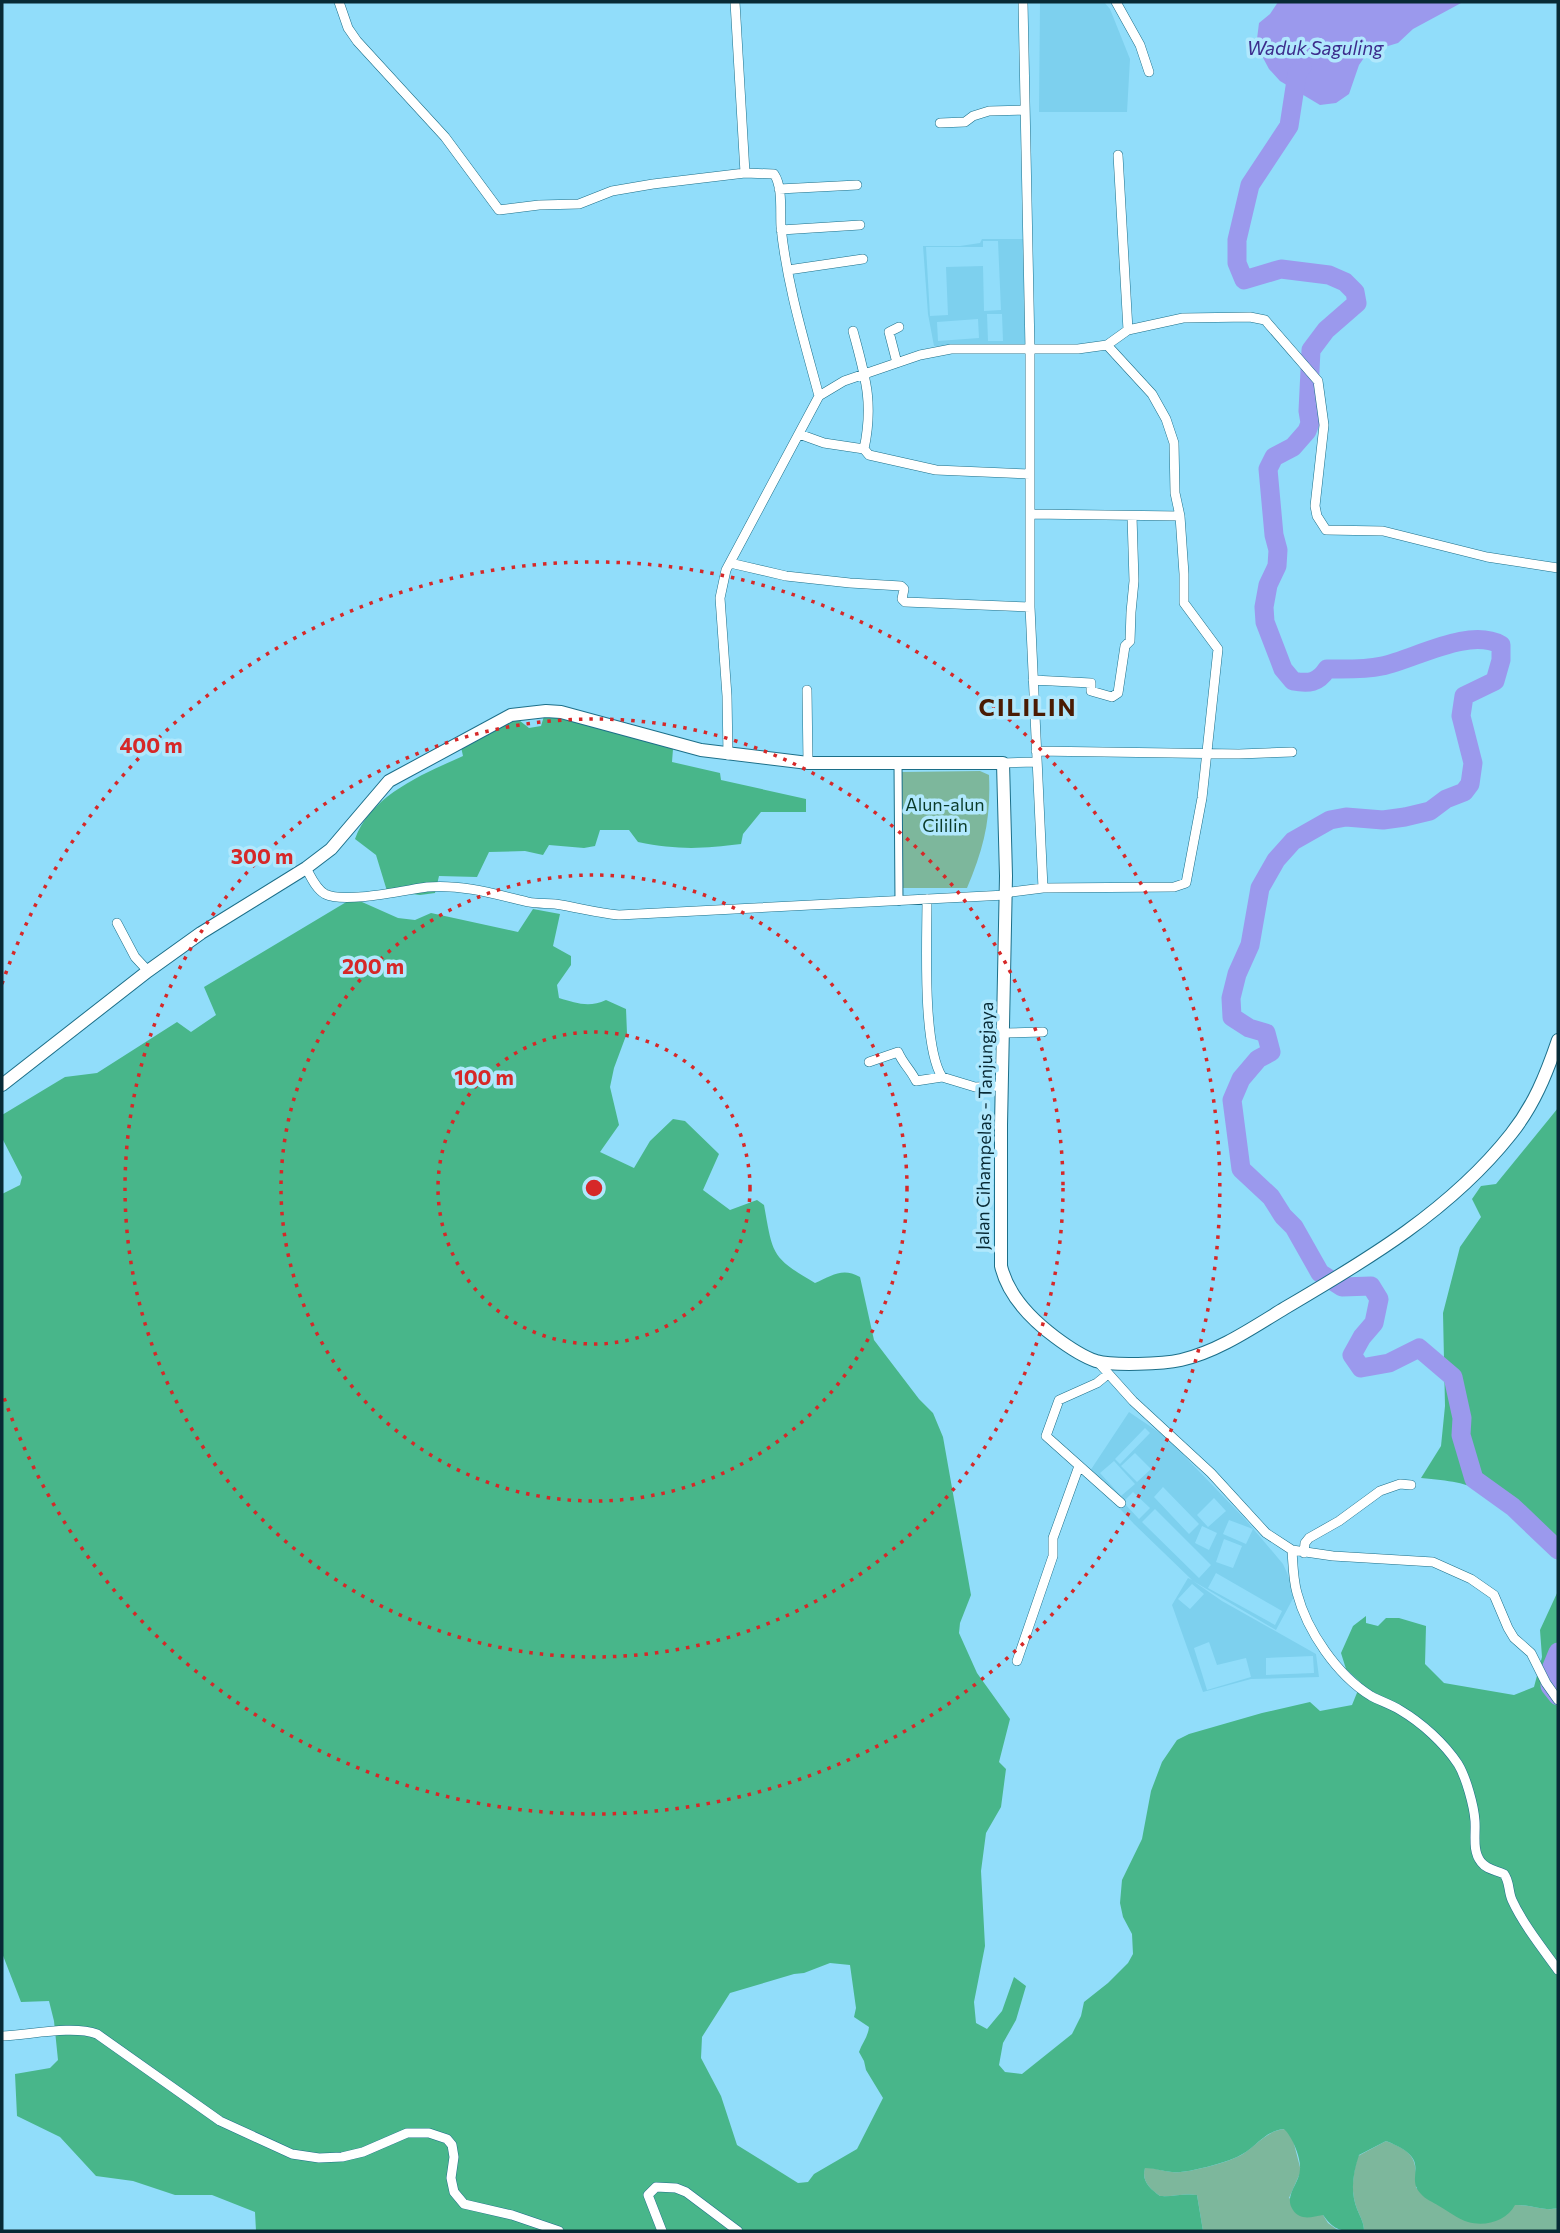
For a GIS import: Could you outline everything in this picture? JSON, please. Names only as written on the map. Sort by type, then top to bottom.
[{"type":"main road","points":[[2,1085],[8,1074],[201,933],[306,869],[331,849],[388,781],[512,715],[538,711],[561,712],[678,745],[728,755],[808,763],[1003,763]]},
{"type":"main road","name":"Jalan Cihampelas - Tanjungjaya","points":[[1003,763],[1006,895],[1000,1258],[1003,1276],[1027,1314],[1077,1352],[1098,1362],[1162,1363],[1206,1353],[1357,1265],[1448,1200],[1509,1136],[1535,1101],[1558,1040]]},
{"type":"street","points":[[339,2],[348,27],[357,41],[445,137],[499,210],[579,204],[612,191],[653,184],[771,172],[777,178],[782,230],[799,326],[819,396]]},
{"type":"street","points":[[735,2],[745,173]]},
{"type":"street","points":[[1023,2],[1030,350],[1030,607],[1043,888]]},
{"type":"street","points":[[1116,2],[1140,45],[1149,72]]},
{"type":"street","points":[[940,123],[965,122],[973,116],[989,111],[1024,110]]},
{"type":"street","points":[[1118,155],[1128,330]]},
{"type":"street","points":[[779,189],[857,185]]},
{"type":"street","points":[[782,230],[860,225]]},
{"type":"street","points":[[788,270],[863,260]]},
{"type":"street","points":[[728,755],[720,589],[730,563],[819,396],[844,381],[919,355],[951,349],[1030,350],[1107,345],[1128,330],[1183,318],[1250,317],[1265,320],[1318,381],[1324,425],[1314,496],[1317,516],[1326,530],[1383,531],[1487,557],[1558,568]]},
{"type":"street","points":[[897,363],[889,332],[899,327]]},
{"type":"street","points":[[853,331],[870,413],[864,449]]},
{"type":"street","points":[[306,869],[316,886],[326,895],[340,897],[398,894],[426,887],[450,887],[480,890],[594,913],[619,915],[1006,895],[1043,888],[1183,885],[1186,883],[1202,798],[1219,652],[1184,603],[1180,516],[1175,493],[1174,443],[1166,419],[1152,394],[1107,345]]},
{"type":"street","points":[[799,434],[824,443],[864,449],[869,455],[918,468],[1030,474]]},
{"type":"street","points":[[1031,514],[1180,516]]},
{"type":"street","points":[[1033,680],[1091,683],[1091,691],[1112,697],[1118,693],[1125,646],[1130,641],[1134,571],[1132,516]]},
{"type":"street","points":[[730,563],[786,576],[901,586],[904,589],[902,599],[905,603],[1030,607]]},
{"type":"street","points":[[807,690],[808,763]]},
{"type":"street","points":[[1036,751],[1292,752]]},
{"type":"street","points":[[1003,763],[1036,762]]},
{"type":"street","points":[[898,763],[899,901]]},
{"type":"street","points":[[927,900],[928,1009],[936,1067],[942,1077]]},
{"type":"street","points":[[117,923],[135,957],[148,971]]},
{"type":"street","points":[[1004,1033],[1043,1032]]},
{"type":"street","points":[[869,1062],[898,1052],[916,1081],[942,1077],[975,1087],[1002,1086]]},
{"type":"street","points":[[1098,1362],[1133,1401],[1210,1474],[1265,1533],[1292,1550],[1425,1560],[1471,1579],[1494,1595],[1514,1638],[1531,1653],[1558,1700]]},
{"type":"street","points":[[1108,1374],[1097,1383],[1059,1400],[1046,1436],[1121,1503]]},
{"type":"street","points":[[1017,1661],[1053,1556],[1053,1538],[1079,1466]]},
{"type":"street","points":[[1304,1553],[1305,1543],[1309,1538],[1339,1521],[1380,1491],[1391,1485],[1411,1485]]},
{"type":"street","points":[[1292,1550],[1296,1589],[1322,1648],[1361,1689],[1419,1723],[1443,1745],[1459,1765],[1475,1817],[1477,1856],[1482,1864],[1490,1870],[1504,1874],[1509,1881],[1510,1896],[1519,1913],[1558,1970]]},
{"type":"street","points":[[2,2036],[72,2030],[97,2034],[220,2121],[292,2154],[319,2158],[342,2157],[363,2152],[407,2133],[429,2133],[447,2139],[452,2145],[454,2157],[451,2178],[454,2192],[464,2204],[512,2215],[559,2231]]},
{"type":"street","points":[[662,2231],[648,2195],[656,2187],[676,2188],[686,2192],[738,2231]]},
{"type":"shaded area","points":[[1040,2],[1104,2],[1110,9],[1130,59],[1127,112],[1039,112]]},
{"type":"shaded area","points":[[982,239],[1023,239],[1025,347],[934,346],[928,314],[923,246],[980,243]],"holes":[[[983,241],[998,241],[1001,310],[984,311],[983,266],[946,267],[948,315],[930,316],[926,247],[983,247]],[[987,314],[1002,314],[1003,341],[988,341]],[[978,319],[979,338],[938,341],[937,322]]]},
{"type":"shaded area","points":[[1129,1412],[1166,1437],[1245,1519],[1283,1564],[1296,1593],[1276,1630],[1193,1581],[1222,1601],[1316,1654],[1319,1677],[1251,1679],[1203,1692],[1172,1605],[1188,1578],[1192,1580],[1134,1524],[1088,1474]],"holes":[[[1145,1428],[1150,1433],[1120,1464],[1115,1459]],[[1135,1453],[1151,1469],[1137,1482],[1121,1466]],[[1114,1461],[1135,1484],[1121,1496],[1100,1473]],[[1163,1487],[1199,1524],[1189,1534],[1154,1497]],[[1133,1492],[1150,1508],[1139,1519],[1123,1502]],[[1214,1498],[1226,1511],[1208,1527],[1197,1515]],[[1155,1509],[1211,1565],[1199,1578],[1142,1522]],[[1229,1520],[1253,1529],[1246,1544],[1223,1534]],[[1202,1526],[1217,1533],[1209,1550],[1195,1543]],[[1224,1539],[1242,1546],[1233,1568],[1216,1562]],[[1216,1573],[1282,1611],[1275,1625],[1208,1588]],[[1192,1584],[1204,1594],[1190,1609],[1178,1599]],[[1209,1642],[1217,1665],[1246,1658],[1251,1677],[1207,1690],[1194,1648]],[[1313,1656],[1314,1673],[1266,1675],[1266,1658]]]},
{"type":"green space","points":[[544,716],[567,719],[673,749],[672,762],[720,773],[721,780],[806,799],[806,812],[761,812],[743,834],[741,844],[714,847],[652,845],[638,842],[629,830],[600,830],[595,846],[584,848],[549,845],[543,855],[525,851],[489,852],[477,877],[439,876],[435,893],[420,895],[387,891],[376,855],[355,839],[373,810],[415,779],[463,756],[461,747],[515,717],[529,728],[541,726]]},
{"type":"green space","name":"Alun-alun Cililin","points":[[980,771],[989,775],[989,806],[982,846],[967,888],[903,888],[902,772]]},
{"type":"green space","points":[[353,898],[398,918],[415,920],[431,913],[518,932],[533,909],[560,914],[553,946],[571,956],[571,965],[557,985],[559,998],[588,1004],[606,1000],[626,1009],[627,1033],[610,1087],[619,1125],[600,1152],[634,1168],[650,1141],[673,1119],[685,1121],[719,1154],[703,1190],[730,1210],[757,1200],[764,1205],[776,1253],[790,1267],[815,1283],[842,1273],[860,1277],[874,1340],[933,1413],[943,1437],[971,1595],[959,1633],[977,1673],[1010,1719],[999,1762],[1006,1769],[1001,1807],[986,1833],[981,1871],[985,1946],[974,2002],[976,2023],[987,2029],[1002,2011],[1014,1977],[1026,1986],[1016,2020],[1003,2043],[999,2065],[1005,2072],[1022,2074],[1072,2034],[1081,2016],[1084,2002],[1108,1983],[1133,1954],[1132,1934],[1123,1917],[1120,1903],[1122,1880],[1142,1839],[1151,1791],[1162,1762],[1177,1740],[1262,1713],[1310,1702],[1320,1711],[1352,1705],[1361,1683],[1346,1669],[1341,1653],[1353,1626],[1366,1616],[1366,1623],[1378,1626],[1386,1618],[1399,1618],[1426,1626],[1425,1664],[1444,1683],[1514,1695],[1534,1687],[1542,1657],[1540,1630],[1558,1591],[1558,2208],[1515,2205],[1507,2215],[1495,2221],[1481,2224],[1464,2221],[1423,2196],[1416,2187],[1416,2168],[1410,2155],[1386,2141],[1359,2155],[1355,2168],[1354,2196],[1364,2231],[1340,2230],[1323,2215],[1303,2217],[1290,2205],[1300,2164],[1293,2142],[1284,2129],[1265,2136],[1237,2157],[1214,2165],[1178,2172],[1145,2168],[1145,2181],[1160,2196],[1197,2195],[1203,2231],[256,2231],[255,2212],[212,2195],[175,2195],[133,2181],[96,2176],[60,2137],[17,2116],[15,2074],[50,2068],[58,2060],[49,2001],[21,2002],[2,1953],[2,1194],[20,1185],[22,1177],[2,1138],[2,1115],[65,1077],[97,1073],[177,1022],[191,1032],[216,1015],[204,987]],"holes":[[[830,1963],[850,1965],[856,2008],[854,2017],[869,2027],[859,2052],[866,2070],[883,2098],[857,2149],[814,2174],[808,2182],[798,2183],[737,2145],[721,2096],[701,2058],[702,2037],[730,1993],[804,1973]]]},
{"type":"green space","points":[[1558,1108],[1558,1561],[1509,1511],[1487,1494],[1460,1483],[1421,1478],[1441,1446],[1445,1406],[1443,1313],[1460,1247],[1481,1217],[1472,1199],[1481,1186],[1496,1184]]},
{"type":"green space","points":[[1285,2129],[1292,2136],[1301,2171],[1289,2198],[1323,2215],[1328,2223],[1339,2231],[1203,2231],[1197,2195],[1160,2196],[1145,2180],[1145,2167],[1178,2172],[1215,2165],[1237,2157],[1271,2133]]},
{"type":"green space","points":[[1386,2141],[1412,2157],[1416,2170],[1416,2188],[1515,2205],[1558,2208],[1558,2231],[1364,2231],[1353,2196],[1356,2162],[1358,2156]]},
{"type":"water","name":"Waduk Saguling","points":[[1278,2],[1463,2],[1413,29],[1398,43],[1368,52],[1359,65],[1349,94],[1336,103],[1320,105],[1280,81],[1261,54],[1257,39],[1259,23],[1270,14]]},
{"type":"waterway","points":[[1302,67],[1297,74],[1289,126],[1250,185],[1237,240],[1237,263],[1244,280],[1281,269],[1329,275],[1345,282],[1355,292],[1357,303],[1326,330],[1311,350],[1308,411],[1310,423],[1307,431],[1293,447],[1274,457],[1268,469],[1274,535],[1278,550],[1277,566],[1268,585],[1264,607],[1265,622],[1283,669],[1293,681],[1299,682],[1317,680],[1327,669],[1382,666],[1442,646],[1474,640],[1488,640],[1501,645],[1501,660],[1495,681],[1464,696],[1461,716],[1473,763],[1470,784],[1464,792],[1446,799],[1430,811],[1405,817],[1383,820],[1346,817],[1330,820],[1293,841],[1276,860],[1260,888],[1250,945],[1237,974],[1231,998],[1232,1017],[1249,1028],[1266,1033],[1271,1052],[1258,1059],[1241,1079],[1232,1100],[1241,1169],[1271,1197],[1294,1227],[1320,1273],[1342,1287],[1371,1286],[1379,1299],[1374,1323],[1352,1355],[1361,1368],[1389,1363],[1419,1348],[1453,1377],[1462,1418],[1461,1435],[1474,1479],[1513,1507],[1558,1550]]},
{"type":"waterway","points":[[1558,1652],[1551,1669],[1550,1686],[1558,1696]]},
{"type":"district","name":"CILILIN","points":[[1028,708]]}]
